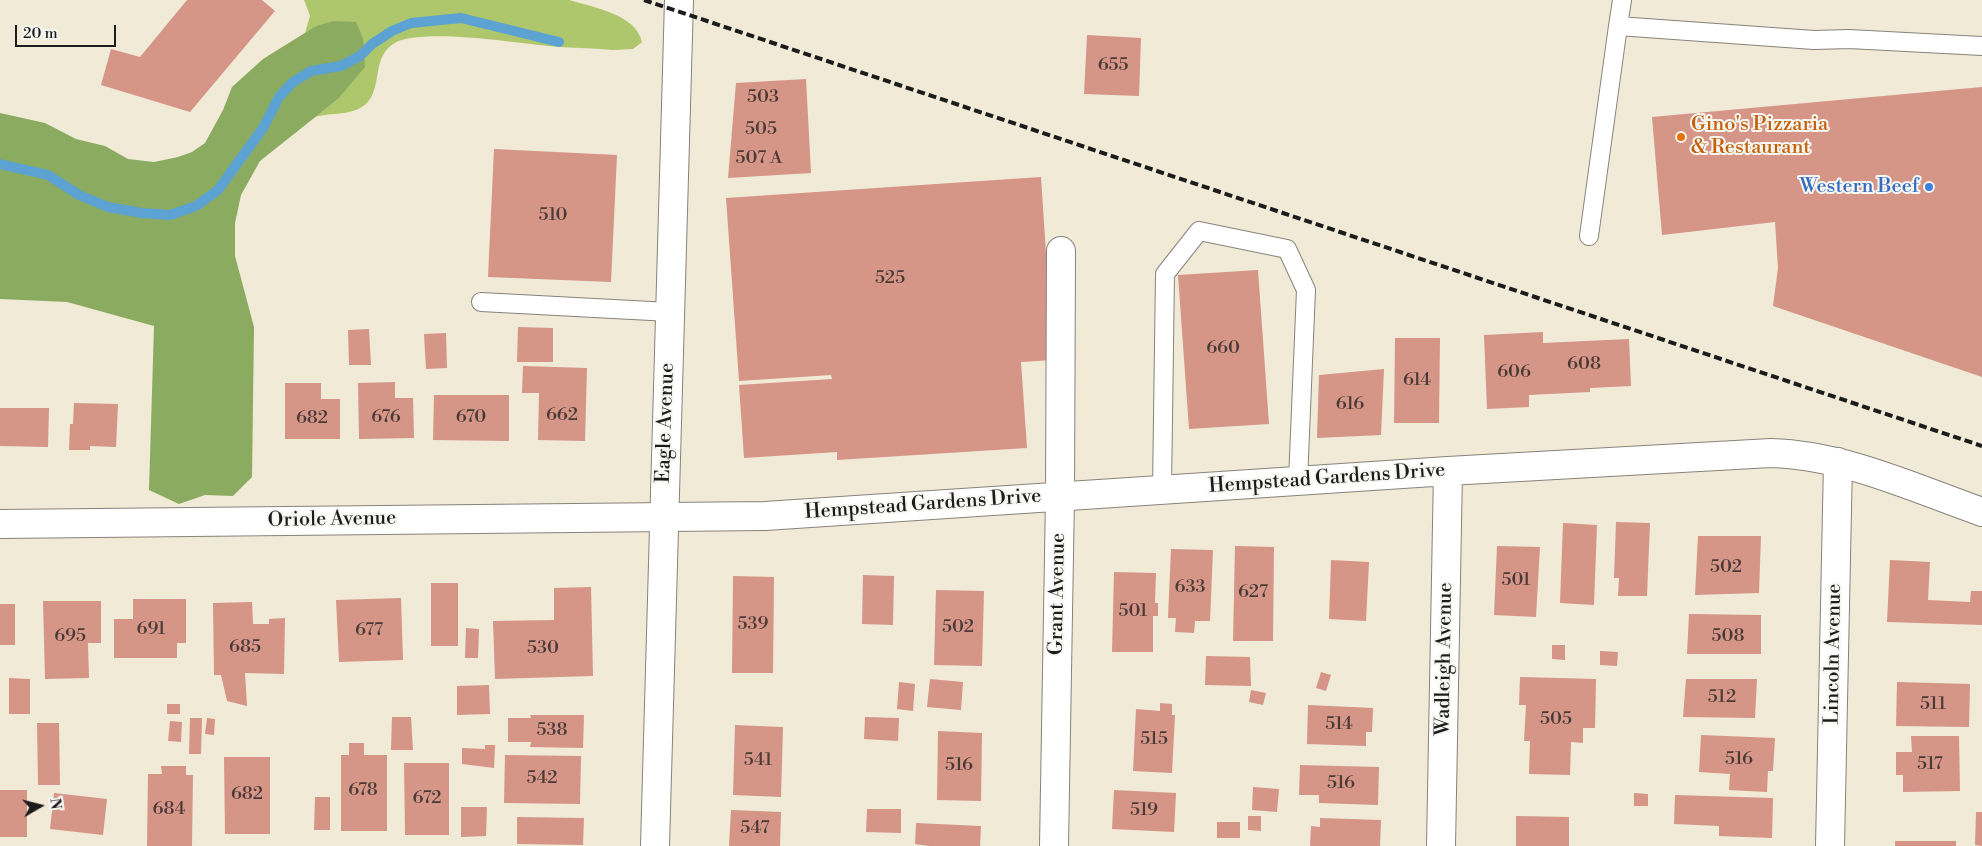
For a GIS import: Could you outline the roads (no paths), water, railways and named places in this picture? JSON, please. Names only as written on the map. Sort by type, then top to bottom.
[{"type":"street","name":"Eagle Avenue","points":[[655,846],[679,0]]},
{"type":"street","name":"Grant Avenue","points":[[1054,846],[1060,497],[1061,251]]},
{"type":"street","name":"Hempstead Gardens Drive","points":[[664,516],[765,516],[1448,471],[1771,453],[1838,462],[1982,512]]},
{"type":"street","name":"Lincoln Avenue","points":[[1830,846],[1838,462]]},
{"type":"street","name":"Wadleigh Avenue","points":[[1441,846],[1448,471]]},
{"type":"street","name":"Oriole Avenue","points":[[0,524],[664,516]]},
{"type":"lane","points":[[1589,236],[1622,0]]},
{"type":"lane","points":[[1618,26],[1814,40],[1849,39],[1982,46]]},
{"type":"lane","points":[[1162,490],[1165,274],[1199,231],[1287,249],[1306,290],[1298,481]]},
{"type":"lane","points":[[481,302],[670,312]]},
{"type":"waterway","points":[[0,164],[48,175],[79,195],[108,207],[142,213],[170,215],[196,206],[218,190],[263,128],[279,97],[293,82],[311,71],[341,66],[360,56],[372,44],[392,31],[411,23],[461,18],[559,42]]},
{"type":"railway","points":[[644,0],[1982,446]]},
{"type":"place","name":"Gino's Pizzaria & Restaurant","points":[[1681,137]]},
{"type":"place","name":"Western Beef","points":[[1929,187]]}]
